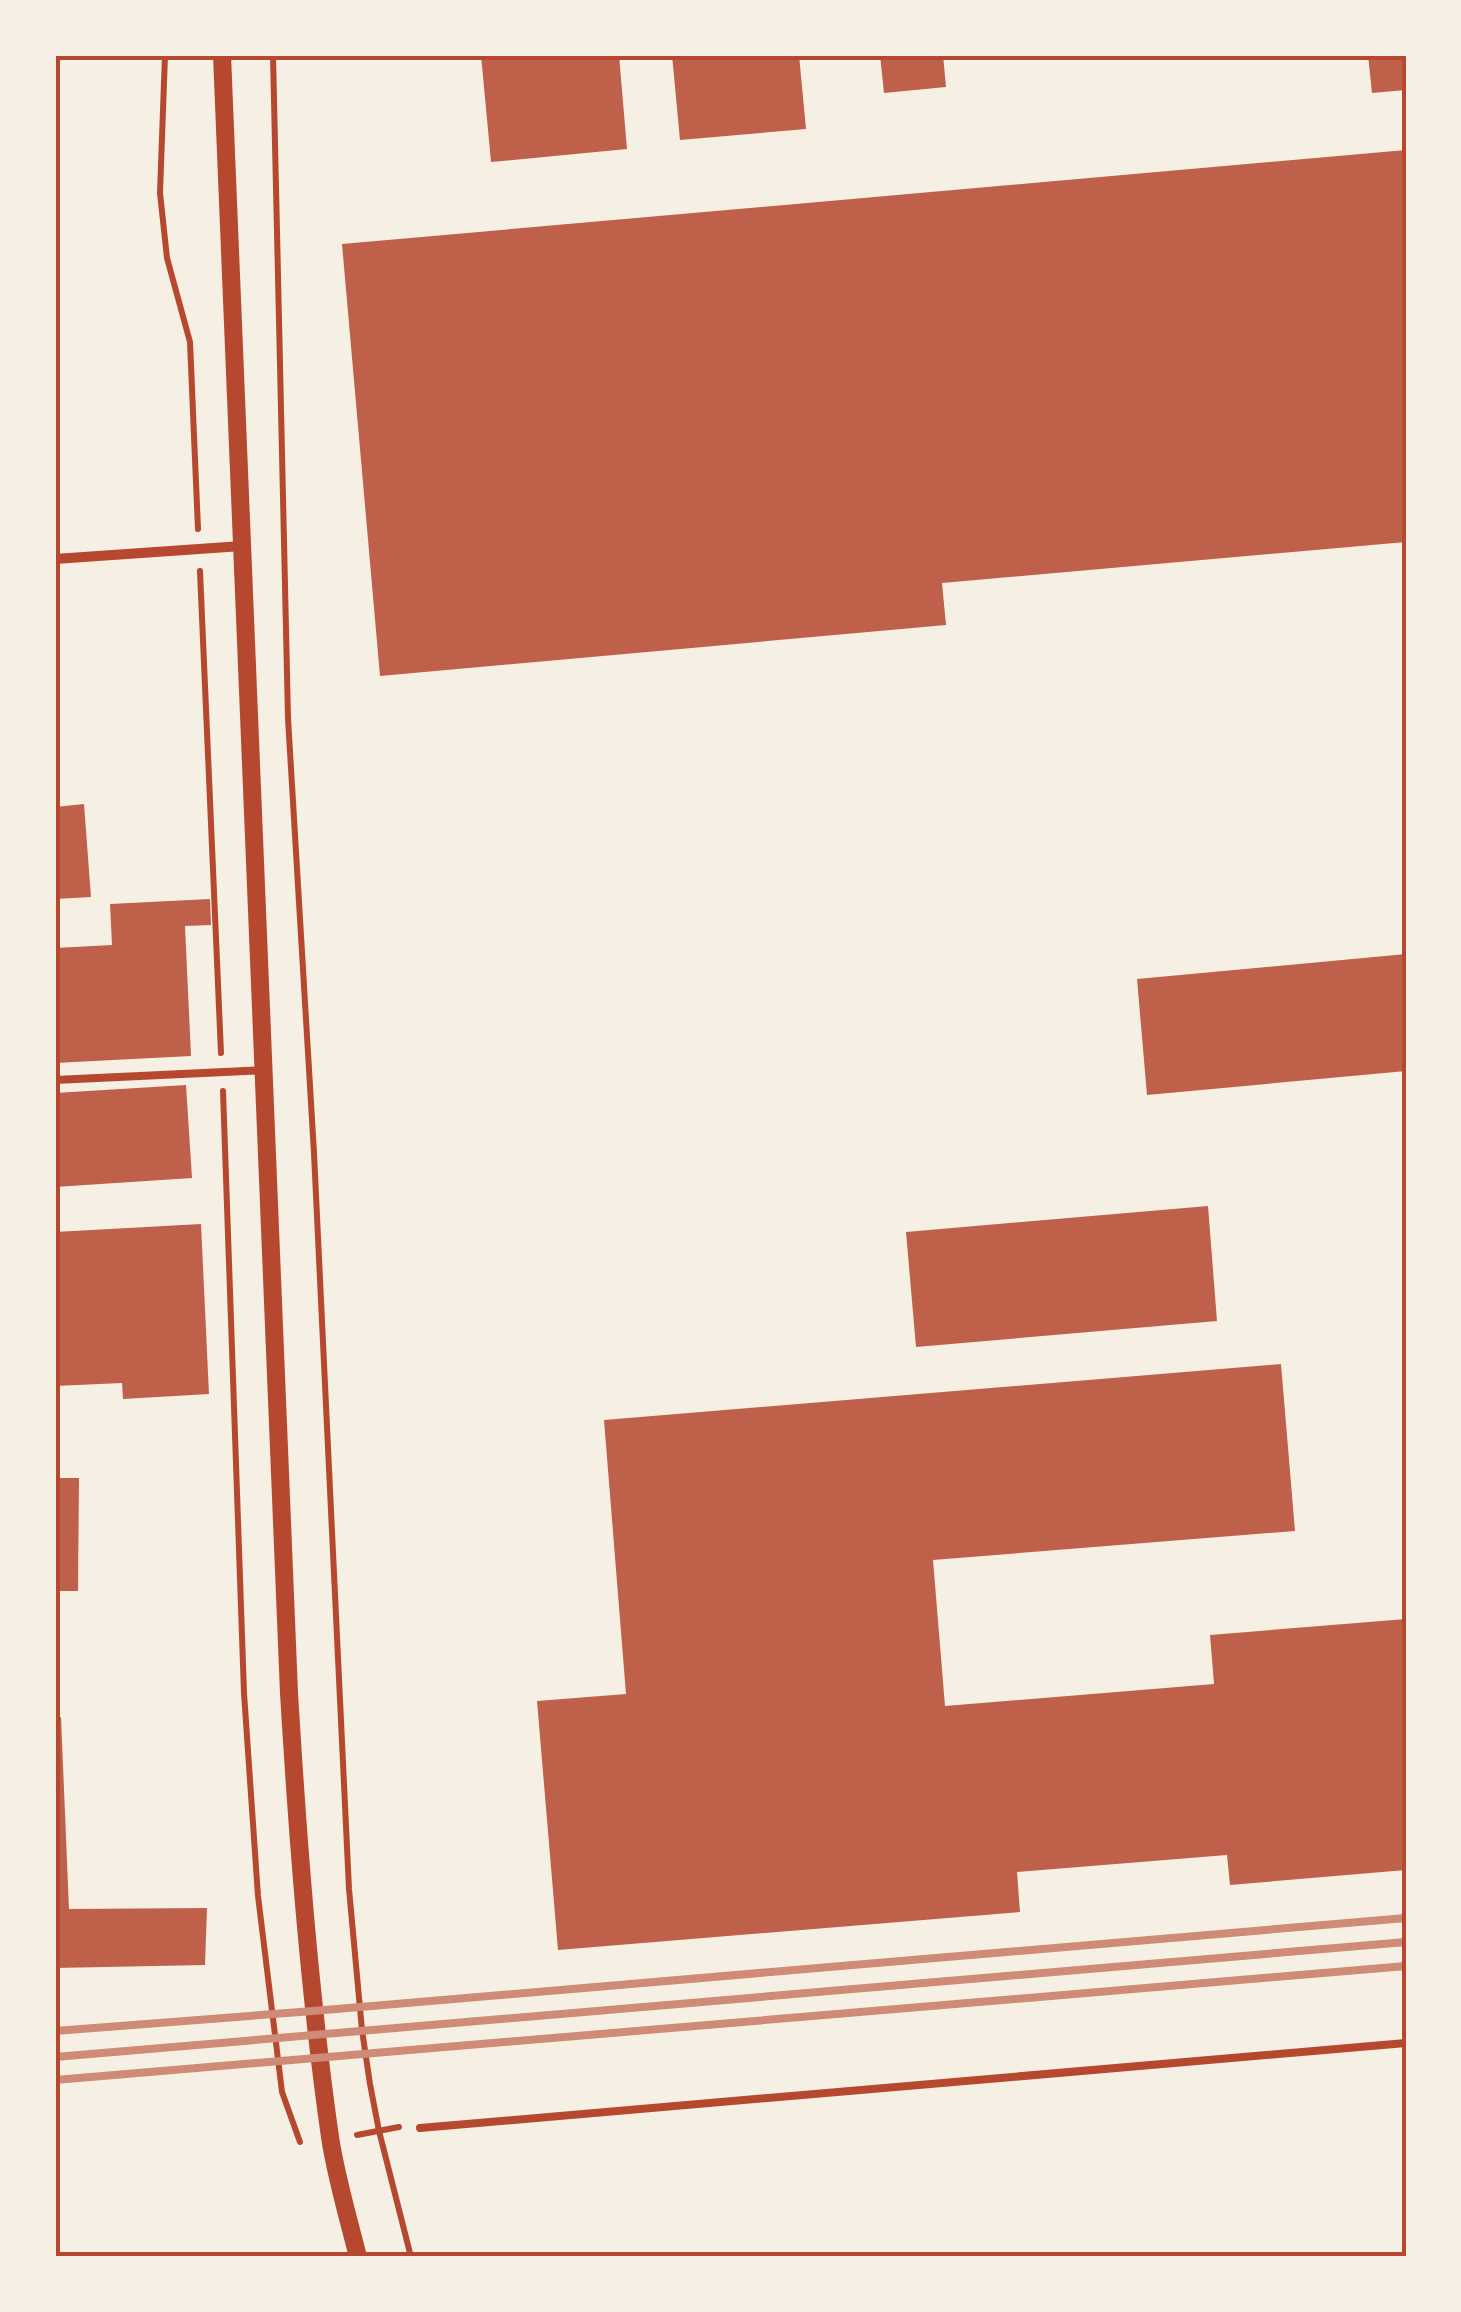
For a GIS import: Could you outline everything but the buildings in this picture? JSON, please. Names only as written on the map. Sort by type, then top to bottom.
[{"type":"street","points":[[222,55],[288,1674],[310,1980],[331,2140],[358,2257]]},
{"type":"street","points":[[55,559],[242,546]]},
{"type":"lane","points":[[55,1080],[264,1070]]},
{"type":"lane","points":[[420,2128],[1406,2044]]},
{"type":"path","points":[[165,55],[160,193],[167,258],[190,342],[244,1693],[258,1896],[282,2092],[300,2142]]},
{"type":"path","points":[[273,55],[288,718],[314,1153],[349,1888],[362,2030],[380,2131],[411,2257]]},
{"type":"railway","points":[[55,2031],[1406,1918]]},
{"type":"railway","points":[[55,2057],[1406,1942]]},
{"type":"railway","points":[[55,2080],[1406,1966]]}]
